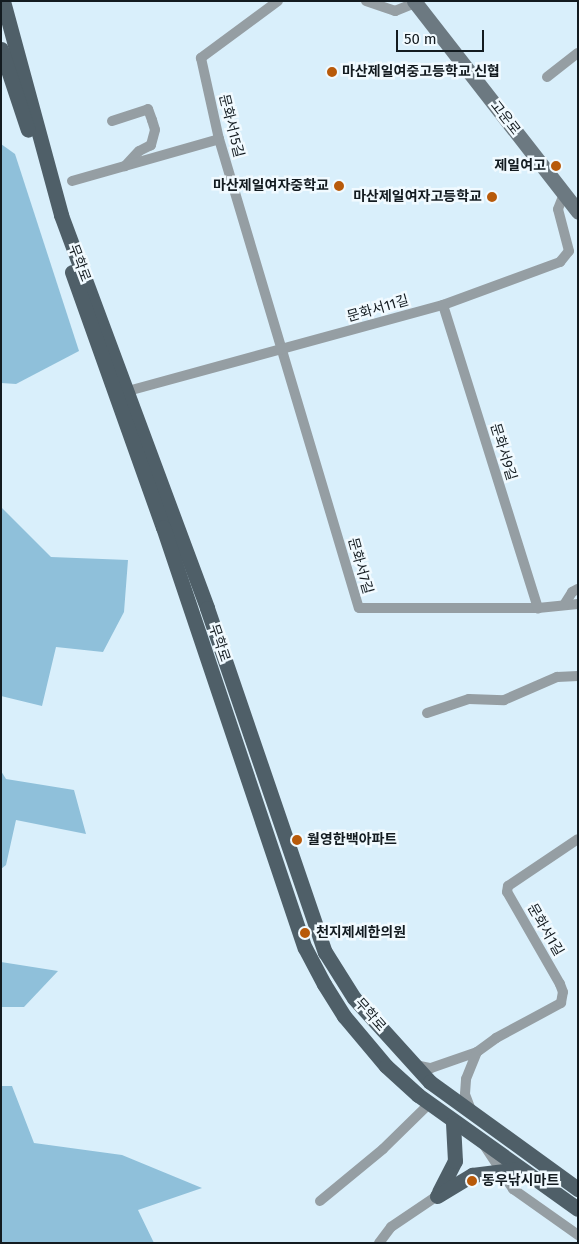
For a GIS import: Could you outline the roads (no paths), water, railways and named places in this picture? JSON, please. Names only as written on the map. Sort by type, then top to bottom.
[{"type":"main road","name":"무학로","points":[[3,1],[60,216],[128,391],[324,952],[354,998],[430,1082],[473,1115],[578,1189]]},
{"type":"main road","name":"고운로","points":[[414,2],[578,212]]},
{"type":"main road","name":"무학로","points":[[1,49],[52,212],[163,527],[305,948],[344,1016],[386,1066],[454,1123],[578,1209]]},
{"type":"main road","points":[[437,1196],[455,1161],[454,1123]]},
{"type":"main road","points":[[437,1196],[463,1178],[519,1169]]},
{"type":"street","name":"문화서15길","points":[[278,1],[200,58],[219,139],[282,350]]},
{"type":"street","points":[[366,1],[395,11],[414,2]]},
{"type":"street","points":[[547,77],[578,53]]},
{"type":"street","points":[[112,121],[148,109],[155,130],[151,145],[139,151],[125,166]]},
{"type":"street","points":[[72,182],[219,139]]},
{"type":"street","name":"문화서11길","points":[[128,391],[443,305],[560,262],[569,251],[558,209],[564,194]]},
{"type":"street","name":"문화서9길","points":[[443,305],[538,608]]},
{"type":"street","name":"문화서7길","points":[[282,350],[358,608],[538,608],[578,604]]},
{"type":"street","points":[[564,605],[572,592],[578,589]]},
{"type":"street","points":[[427,713],[469,699],[504,700],[557,677],[578,676]]},
{"type":"street","name":"문화서1길","points":[[415,1064],[431,1068],[477,1052],[502,1035],[550,1012],[562,1000],[560,984],[507,892],[508,886],[578,839]]},
{"type":"street","points":[[473,1115],[465,1089],[469,1068],[477,1052]]},
{"type":"street","points":[[320,1200],[383,1149],[429,1104]]},
{"type":"street","points":[[484,1145],[513,1189],[578,1235]]},
{"type":"street","points":[[380,1243],[391,1227],[437,1196]]},
{"type":"place","name":"마산제일여중고등학교 신협","points":[[332,72]]},
{"type":"place","name":"제일여고","points":[[556,166]]},
{"type":"place","name":"마산제일여자중학교","points":[[339,186]]},
{"type":"place","name":"마산제일여자고등학교","points":[[492,197]]},
{"type":"place","name":"월영한백아파트","points":[[297,840]]},
{"type":"place","name":"천지제세한의원","points":[[305,933]]},
{"type":"place","name":"동우낚시마트","points":[[472,1181]]}]
